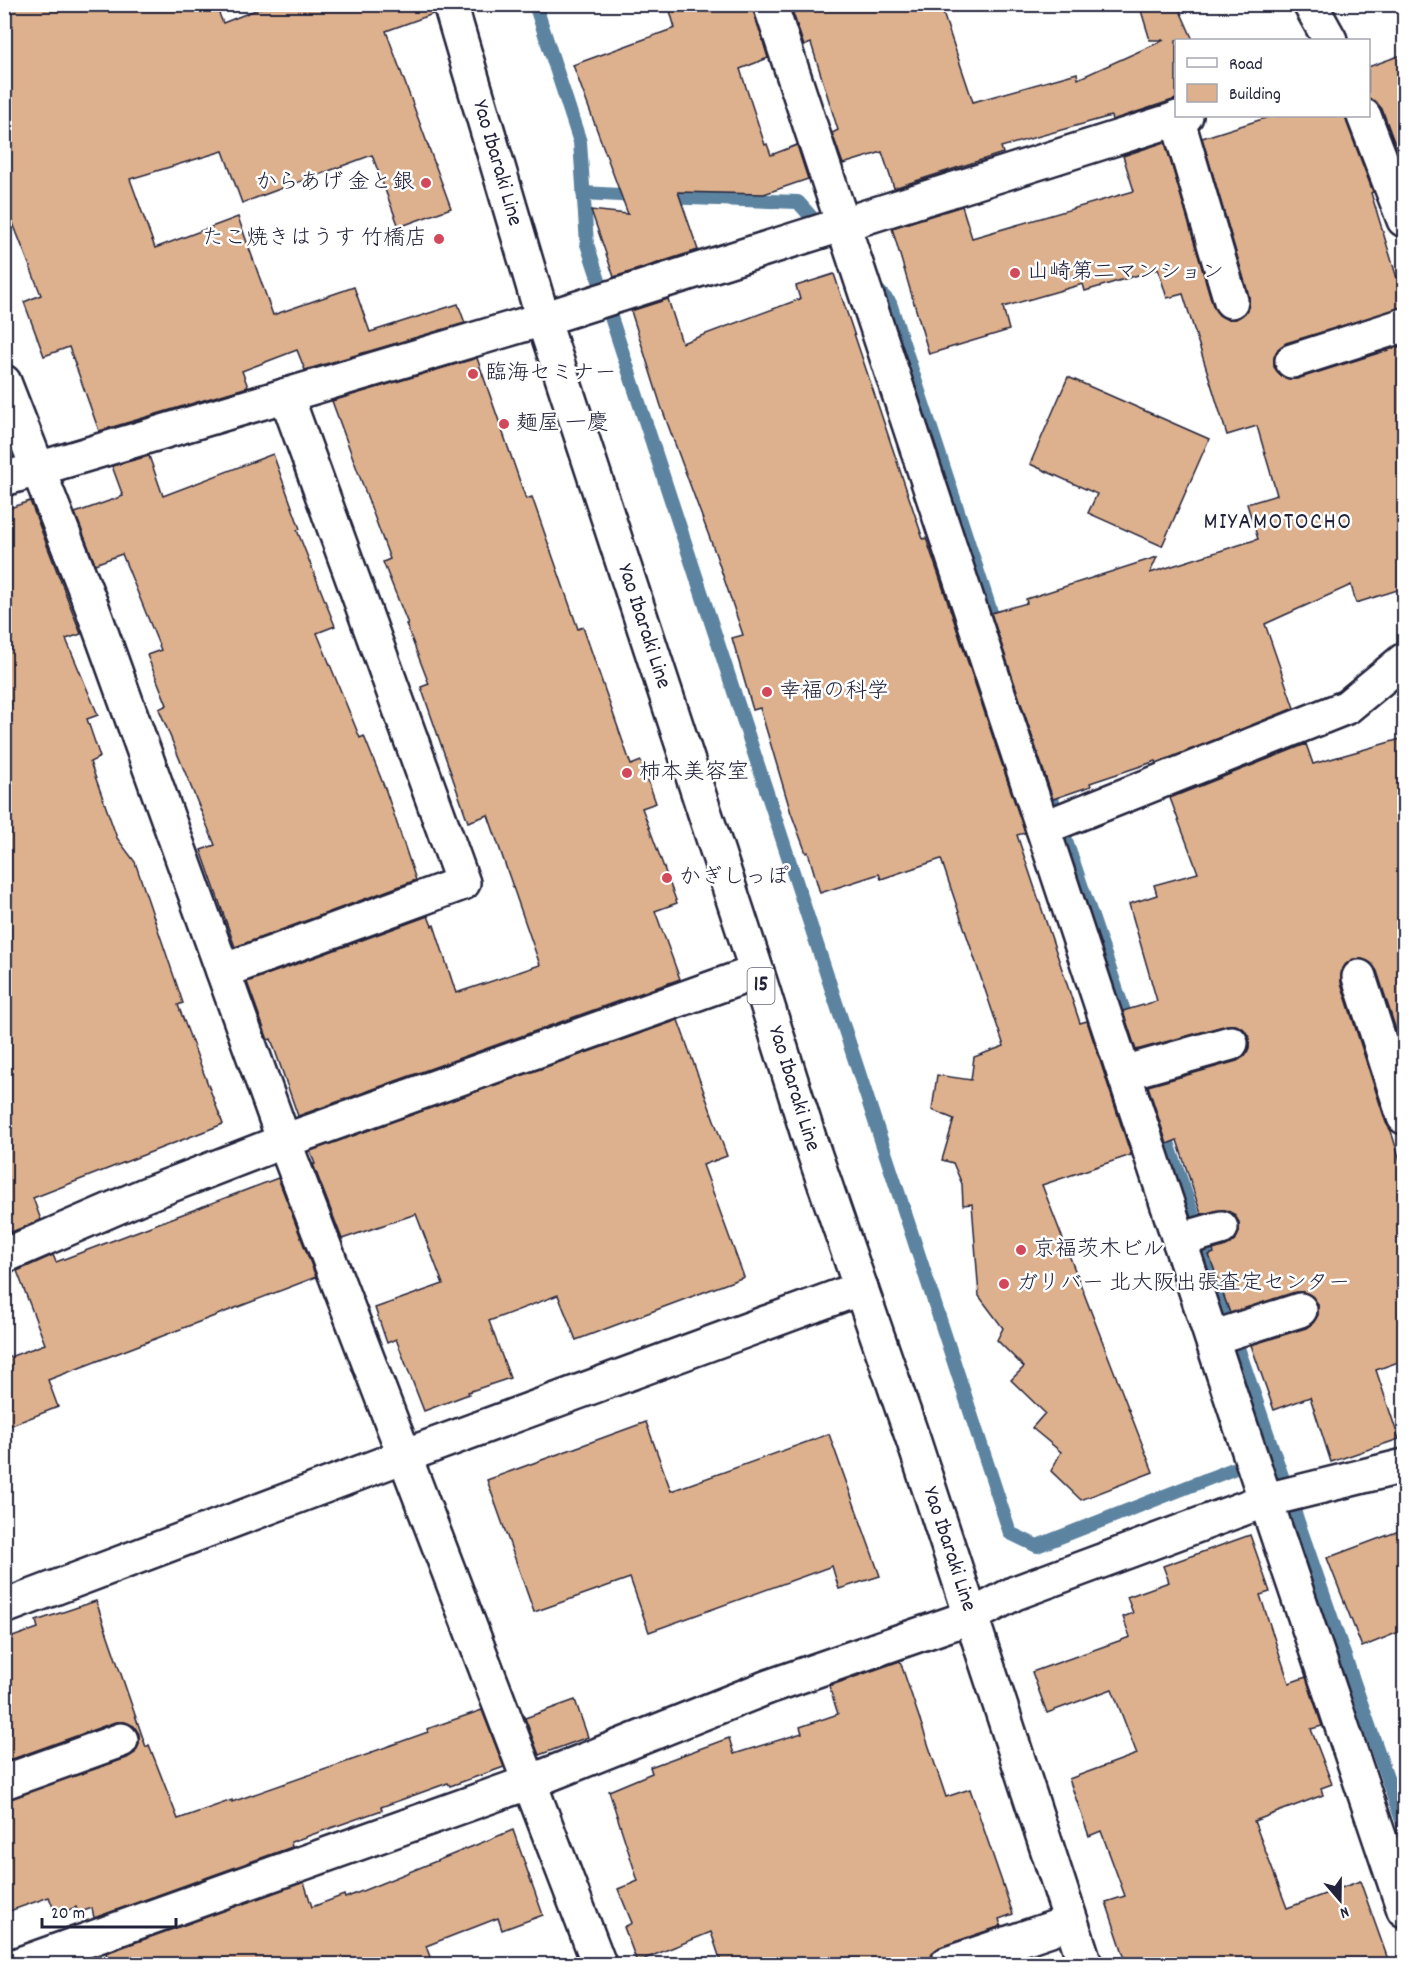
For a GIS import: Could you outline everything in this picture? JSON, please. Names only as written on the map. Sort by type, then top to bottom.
[{"type":"street","name":"Yao Ibaraki Line","points":[[450,4],[543,319],[757,972],[810,1141],[914,1442],[1085,1965]]},
{"type":"street","points":[[770,4],[842,224],[1055,823],[1137,1070],[1200,1234],[1227,1333],[1249,1451],[1274,1493],[1404,1910]]},
{"type":"street","points":[[1310,4],[1329,39]]},
{"type":"street","points":[[4,479],[543,319],[1181,117],[1231,301]]},
{"type":"street","points":[[1364,117],[1404,220]]},
{"type":"street","points":[[1292,361],[1404,325]]},
{"type":"street","points":[[4,382],[92,607],[284,1141],[599,1965]]},
{"type":"street","points":[[223,971],[463,883],[286,395]]},
{"type":"street","points":[[1055,823],[1347,707],[1404,660]]},
{"type":"street","points":[[4,1256],[145,1195],[284,1141],[757,972]]},
{"type":"street","points":[[1359,977],[1404,1117]]},
{"type":"street","points":[[1137,1070],[1231,1043]]},
{"type":"street","points":[[4,1607],[404,1456],[861,1288]]},
{"type":"street","points":[[1227,1333],[1300,1310]]},
{"type":"street","points":[[20,1965],[530,1782],[768,1687],[970,1617],[1015,1593],[1274,1493],[1404,1466]]},
{"type":"street","points":[[4,1782],[121,1740]]},
{"type":"street","points":[[947,1965],[1071,1922]]},
{"type":"building","points":[[4,4],[215,4],[223,23],[271,4],[432,4],[433,14],[386,31],[451,208],[399,227],[372,155],[242,203],[223,151],[130,179],[155,248],[238,217],[273,315],[354,287],[370,332],[458,304],[465,323],[305,370],[297,350],[242,371],[248,387],[99,431],[69,347],[44,356],[24,302],[41,295],[4,200]]},
{"type":"building","points":[[668,4],[752,4],[768,58],[740,69],[765,145],[767,144],[771,155],[797,145],[808,179],[764,194],[678,192],[698,250],[614,277],[591,210],[628,214],[573,65],[675,28]]},
{"type":"building","points":[[790,4],[940,4],[973,102],[1077,73],[1078,79],[1164,40],[1150,40],[1139,4],[1177,4],[1193,39],[1175,39],[1175,99],[1112,120],[1111,116],[1001,147],[1003,153],[894,188],[882,152],[843,164],[832,133],[838,130],[811,43],[804,46]]},
{"type":"building","points":[[1404,54],[1404,169],[1382,109],[1370,99],[1370,66]]},
{"type":"building","points":[[1269,117],[1346,117],[1373,192],[1371,193],[1404,307],[1286,343],[1278,349],[1274,358],[1274,367],[1280,375],[1289,379],[1297,379],[1404,345],[1404,588],[1356,603],[1351,585],[1265,624],[1294,708],[1157,763],[1156,761],[1090,783],[1091,786],[1053,799],[991,613],[1027,603],[1026,599],[1157,557],[1150,573],[1258,539],[1247,504],[1277,495],[1257,426],[1227,435],[1183,294],[1167,298],[1158,269],[1085,291],[1083,284],[1003,307],[1009,330],[929,354],[892,228],[962,206],[972,238],[1134,191],[1123,156],[1165,142],[1213,306],[1219,315],[1226,319],[1236,319],[1245,313],[1249,305],[1249,296],[1202,138]]},
{"type":"building","points":[[834,274],[1025,833],[1017,835],[1080,1023],[1087,1021],[1131,1155],[1042,1185],[1153,1472],[1081,1500],[1051,1471],[1061,1452],[1032,1428],[1045,1413],[1011,1380],[1024,1367],[997,1340],[1003,1328],[979,1296],[972,1204],[963,1205],[962,1184],[953,1163],[942,1160],[954,1119],[932,1110],[937,1075],[971,1080],[974,1057],[1004,1046],[941,859],[881,879],[879,874],[820,893],[808,852],[806,853],[791,813],[760,708],[753,710],[732,638],[743,635],[661,406],[631,311],[668,299],[682,343],[800,299],[796,286]]},
{"type":"building","points":[[477,358],[526,499],[532,497],[578,629],[583,627],[631,765],[641,761],[656,803],[642,808],[677,903],[655,911],[680,979],[298,1116],[271,1039],[268,1040],[247,982],[428,916],[432,926],[434,925],[456,993],[540,965],[488,815],[468,822],[421,687],[429,684],[383,562],[390,559],[332,401]]},
{"type":"building","points":[[1068,377],[1209,439],[1162,546],[1088,513],[1097,494],[1030,464]]},
{"type":"building","points":[[273,454],[300,529],[297,530],[335,626],[317,633],[360,738],[364,736],[386,791],[416,880],[235,947],[201,850],[215,845],[159,709],[167,705],[147,655],[161,650],[122,554],[95,564],[75,513],[123,496],[112,466],[149,456],[163,496]]},
{"type":"building","points":[[30,501],[81,634],[66,639],[98,715],[87,719],[100,757],[90,762],[117,838],[135,862],[183,1003],[178,1005],[223,1124],[33,1198],[41,1220],[4,1235],[4,510]]},
{"type":"building","points":[[1404,738],[1404,1031],[1397,1033],[1377,971],[1371,963],[1362,959],[1353,959],[1345,965],[1341,974],[1341,983],[1404,1173],[1404,1360],[1376,1370],[1399,1439],[1331,1462],[1310,1397],[1274,1410],[1251,1345],[1306,1328],[1318,1315],[1318,1304],[1312,1296],[1303,1292],[1295,1292],[1230,1313],[1209,1255],[1214,1253],[1213,1250],[1235,1241],[1239,1232],[1239,1222],[1234,1214],[1225,1210],[1201,1214],[1177,1140],[1167,1144],[1148,1086],[1237,1061],[1245,1056],[1249,1048],[1249,1037],[1244,1029],[1236,1025],[1227,1025],[1136,1050],[1123,1011],[1157,1001],[1129,904],[1157,895],[1154,885],[1198,873],[1170,798],[1306,744],[1313,764]]},
{"type":"building","points":[[678,1020],[727,1156],[703,1165],[744,1277],[576,1340],[558,1295],[489,1321],[510,1378],[468,1392],[469,1394],[424,1411],[396,1339],[387,1343],[375,1308],[443,1284],[416,1214],[342,1239],[310,1151]]},
{"type":"building","points":[[278,1178],[316,1277],[48,1380],[58,1407],[4,1428],[4,1359],[45,1344],[17,1271],[53,1255],[56,1262]]},
{"type":"building","points":[[646,1422],[671,1491],[829,1434],[880,1576],[839,1589],[832,1566],[649,1632],[630,1578],[534,1612],[487,1480]]},
{"type":"building","points":[[1404,1529],[1404,1630],[1362,1647],[1327,1558]]},
{"type":"building","points":[[1250,1535],[1270,1592],[1260,1595],[1289,1683],[1306,1677],[1322,1726],[1311,1729],[1332,1784],[1321,1788],[1323,1795],[1254,1821],[1287,1908],[1360,1881],[1390,1965],[1127,1965],[1106,1902],[1125,1896],[1101,1831],[1089,1836],[1069,1779],[1137,1754],[1112,1689],[1047,1713],[1032,1672],[1130,1637],[1123,1617],[1133,1613],[1127,1597],[1169,1582],[1163,1566]]},
{"type":"building","points":[[96,1601],[146,1747],[149,1745],[178,1819],[372,1753],[428,1732],[427,1729],[482,1710],[504,1767],[450,1786],[448,1783],[381,1807],[382,1810],[291,1842],[292,1847],[94,1918],[92,1908],[78,1913],[76,1907],[56,1915],[49,1897],[4,1913],[4,1800],[127,1758],[135,1753],[139,1744],[139,1734],[134,1726],[125,1722],[115,1722],[4,1762],[4,1640],[38,1628],[36,1621]]},
{"type":"building","points":[[900,1661],[946,1797],[970,1789],[1013,1914],[999,1919],[1001,1926],[940,1947],[933,1952],[929,1965],[722,1965],[711,1932],[637,1962],[624,1927],[632,1923],[618,1889],[638,1881],[609,1791],[652,1773],[650,1767],[729,1738],[734,1754],[802,1733],[800,1727],[838,1714],[829,1686]]},
{"type":"building","points":[[575,1700],[588,1737],[539,1755],[525,1718]]},
{"type":"building","points":[[513,1830],[543,1915],[502,1930],[498,1918],[426,1946],[433,1965],[109,1965],[106,1953],[304,1882],[312,1907],[344,1895],[345,1898]]},
{"type":"waterway","points":[[535,4],[580,142],[587,244],[1010,1533],[1037,1546],[1274,1453],[1404,1826]]},
{"type":"waterway","points":[[583,193],[638,196]]},
{"type":"waterway","points":[[663,197],[798,202],[823,230]]},
{"type":"waterway","points":[[873,285],[890,303],[1056,811],[1144,1070]]},
{"type":"waterway","points":[[1163,1128],[1274,1453]]},
{"type":"place","name":"からあげ 金と銀","points":[[426,183]]},
{"type":"place","name":"たこ焼きはうす 竹橋店","points":[[439,239]]},
{"type":"place","name":"山崎第二マンション","points":[[1015,273]]},
{"type":"place","name":"臨海セミナー","points":[[473,374]]},
{"type":"place","name":"麺屋 一慶","points":[[504,424]]},
{"type":"place","name":"幸福の科学","points":[[767,692]]},
{"type":"place","name":"柿本美容室","points":[[627,773]]},
{"type":"place","name":"かぎしっぽ","points":[[667,878]]},
{"type":"place","name":"京福茨木ビル","points":[[1021,1250]]},
{"type":"place","name":"ガリバー 北大阪出張査定センター","points":[[1004,1284]]},
{"type":"district","name":"MIYAMOTOCHO","points":[[1278,523]]}]
